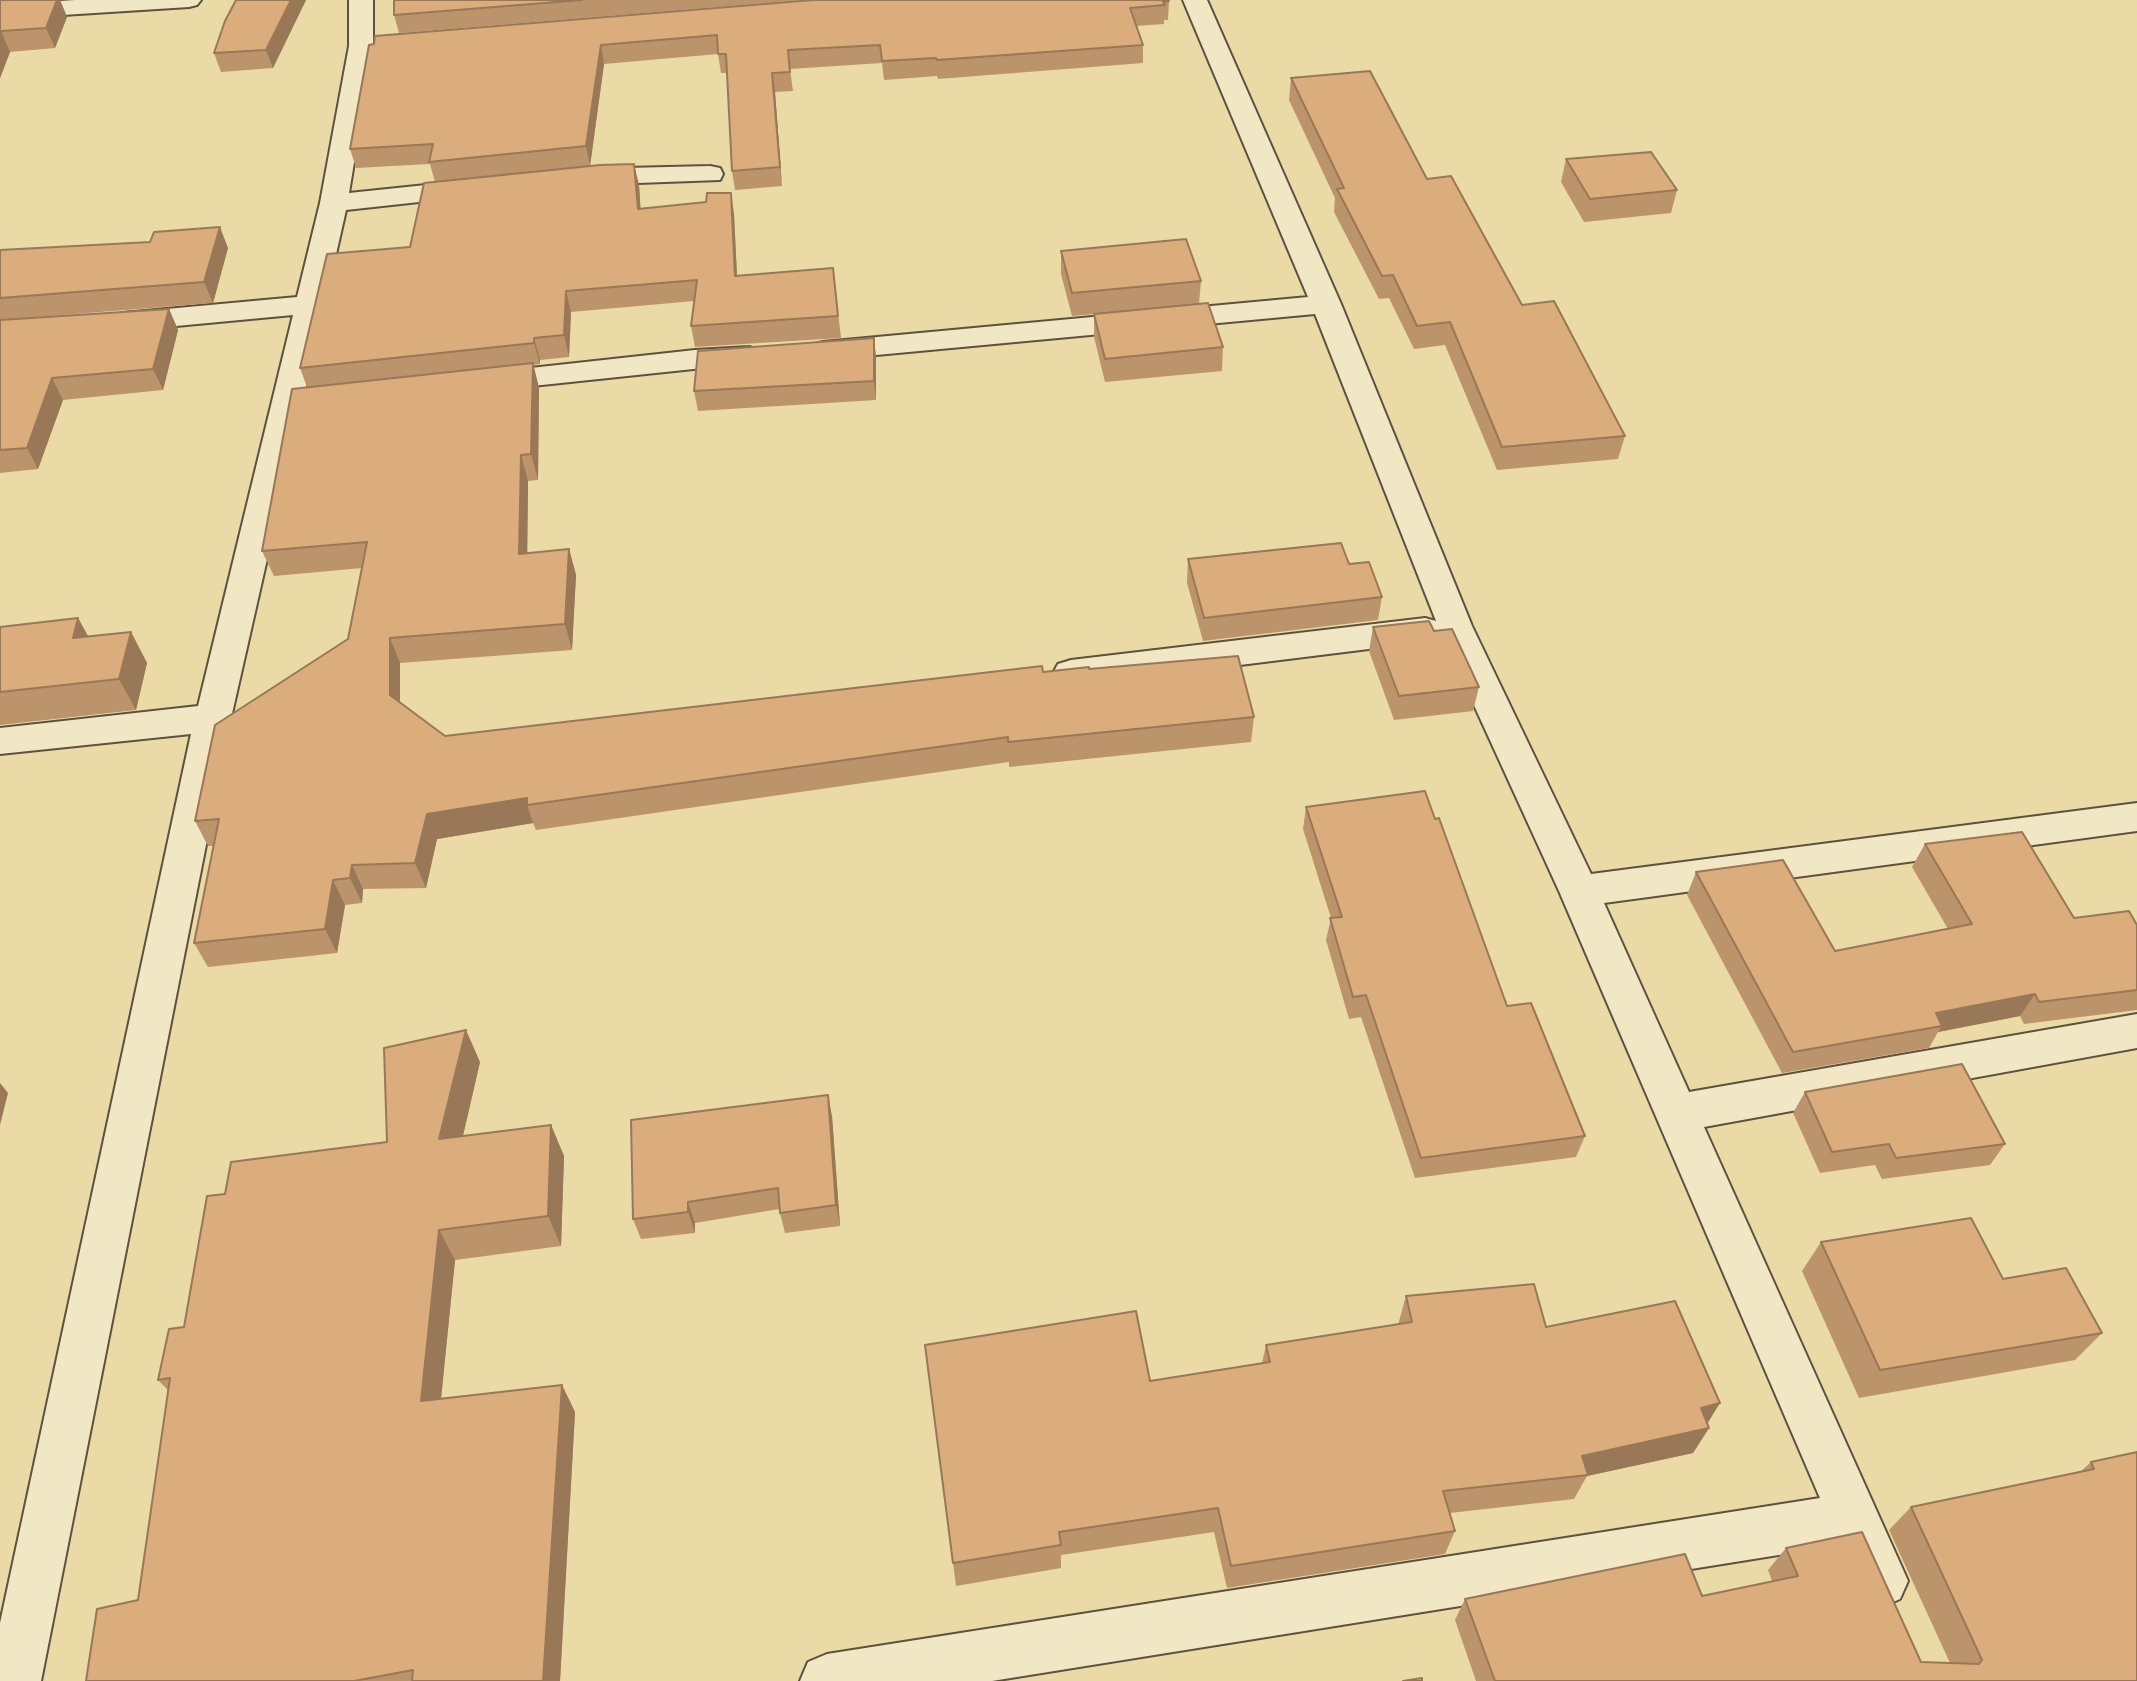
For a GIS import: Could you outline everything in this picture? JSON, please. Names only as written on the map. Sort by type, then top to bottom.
[{"type":"street","points":[[0,12],[189,0]]},
{"type":"street","points":[[14,1681],[213,718],[301,403],[309,305],[374,45],[361,0]]},
{"type":"street","points":[[1195,0],[1326,303],[1454,626],[1579,891],[1899,1618]]},
{"type":"street","points":[[564,179],[604,175],[710,174]]},
{"type":"street","points":[[334,203],[496,186]]},
{"type":"street","points":[[451,386],[695,359],[786,354],[1000,333],[1186,319],[1326,303]]},
{"type":"street","points":[[93,324],[309,305]]},
{"type":"street","points":[[1044,676],[1454,626]]},
{"type":"street","points":[[0,741],[213,718]]},
{"type":"street","points":[[1579,891],[2137,817]]},
{"type":"street","points":[[1677,1113],[2137,1031]]},
{"type":"street","points":[[827,1681],[1853,1518]]},
{"type":"building","points":[[0,0],[57,0],[46,28],[1,31],[0,34]]},
{"type":"building","points":[[236,0],[291,0],[266,50],[214,53],[225,21]]},
{"type":"building","points":[[394,0],[582,0],[394,15]]},
{"type":"building","points":[[813,0],[1169,1],[1163,2],[1165,5],[1130,8],[1143,45],[937,60],[882,61],[880,45],[788,50],[790,72],[772,73],[780,167],[732,171],[726,54],[718,54],[717,35],[601,45],[586,146],[429,162],[433,144],[350,149],[369,45],[374,44],[375,36]]},
{"type":"building","points":[[1370,71],[1427,179],[1451,176],[1522,305],[1554,301],[1625,436],[1502,447],[1450,322],[1417,326],[1393,275],[1382,276],[1337,189],[1344,188],[1291,78]]},
{"type":"building","points":[[1651,152],[1677,190],[1590,199],[1566,159]]},
{"type":"building","points":[[634,164],[638,209],[706,202],[707,193],[731,193],[735,276],[833,268],[838,316],[691,326],[697,280],[566,291],[564,335],[534,338],[534,343],[300,368],[327,254],[410,247],[424,183]]},
{"type":"building","points":[[220,227],[204,282],[0,298],[0,250],[150,242],[154,232]]},
{"type":"building","points":[[1186,239],[1201,281],[1072,293],[1061,251]]},
{"type":"building","points":[[1208,303],[1223,347],[1105,359],[1094,314]]},
{"type":"building","points":[[169,309],[153,369],[52,378],[27,448],[0,450],[0,320]]},
{"type":"building","points":[[874,338],[874,381],[694,391],[698,351]]},
{"type":"building","points":[[533,363],[531,454],[521,455],[519,554],[569,549],[565,624],[390,638],[390,695],[445,736],[1042,666],[1043,672],[1238,656],[1254,717],[1008,742],[1008,737],[527,805],[527,798],[427,814],[415,863],[352,865],[350,878],[333,880],[325,929],[194,943],[219,819],[195,821],[215,725],[348,639],[367,542],[262,551],[292,389]]},
{"type":"building","points":[[1341,543],[1349,564],[1369,562],[1382,597],[1204,618],[1188,559]]},
{"type":"building","points":[[78,618],[73,638],[131,632],[119,679],[0,692],[0,627]]},
{"type":"building","points":[[1429,621],[1434,631],[1452,629],[1479,687],[1399,696],[1373,627]]},
{"type":"building","points":[[1425,791],[1435,819],[1439,818],[1507,1006],[1531,1003],[1585,1136],[1421,1158],[1366,995],[1353,997],[1330,918],[1342,917],[1306,807]]},
{"type":"building","points":[[2022,832],[2074,918],[2129,911],[2137,925],[2137,990],[2039,1002],[2035,994],[1936,1013],[1942,1026],[1793,1052],[1696,872],[1783,860],[1835,951],[1972,924],[1925,844]]},
{"type":"building","points":[[466,1030],[439,1139],[551,1125],[548,1216],[439,1230],[421,1401],[562,1385],[543,1681],[412,1681],[413,1670],[354,1681],[86,1681],[97,1609],[138,1600],[170,1378],[158,1380],[169,1329],[184,1327],[207,1196],[225,1194],[231,1162],[387,1142],[384,1048]]},
{"type":"building","points":[[1962,1064],[2005,1144],[1896,1158],[1889,1144],[1832,1152],[1805,1092]]},
{"type":"building","points":[[828,1095],[836,1205],[780,1213],[778,1188],[688,1202],[688,1212],[633,1219],[631,1120]]},
{"type":"building","points":[[1971,1218],[2003,1279],[2066,1268],[2102,1333],[1880,1370],[1821,1242]]},
{"type":"building","points":[[1534,1284],[1546,1327],[1675,1301],[1720,1403],[1701,1408],[1709,1428],[1582,1456],[1588,1475],[1443,1491],[1455,1531],[1231,1566],[1218,1508],[1059,1532],[1061,1545],[953,1563],[925,1345],[1136,1311],[1150,1381],[1270,1362],[1266,1345],[1412,1322],[1406,1296]]},
{"type":"building","points":[[2137,1452],[2137,1681],[1495,1681],[1465,1599],[1685,1554],[1702,1596],[1798,1576],[1786,1548],[1862,1532],[1921,1662],[1979,1664],[1982,1660],[1911,1507],[2094,1469],[2091,1462]]}]
